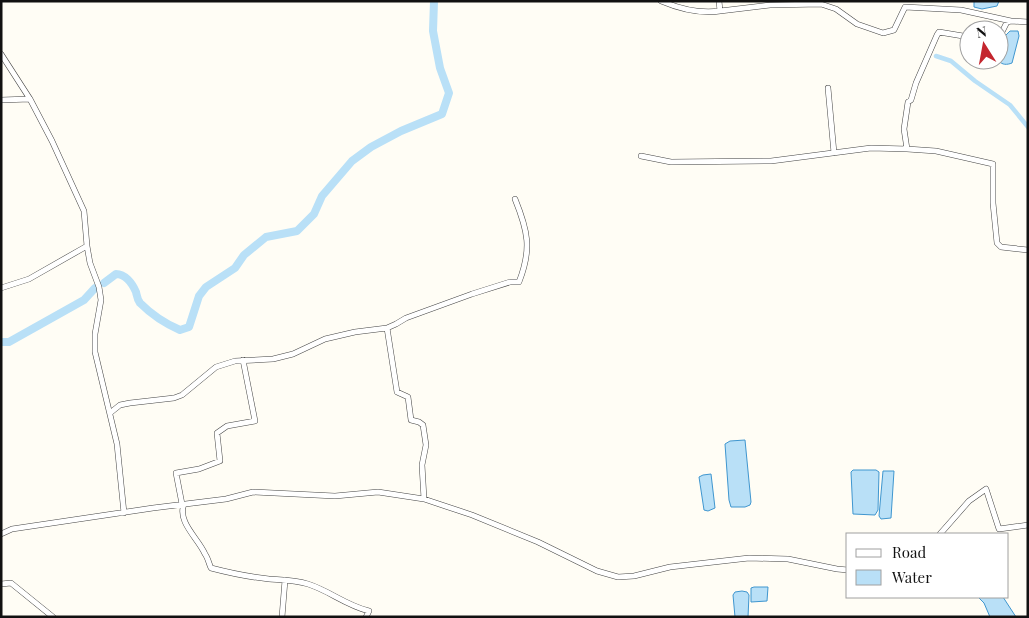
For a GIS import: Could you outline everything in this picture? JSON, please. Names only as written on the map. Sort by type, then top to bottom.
[{"type":"street","points":[[661,1],[677,8],[706,14],[770,6],[820,4],[836,9],[857,24],[883,33],[894,30],[905,7],[962,10],[1012,21],[1028,22]]},
{"type":"street","points":[[718,1],[720,11]]},
{"type":"street","points":[[906,149],[905,122],[916,83],[937,35],[939,32],[959,35]]},
{"type":"street","points":[[1,54],[30,99],[84,211],[90,263],[99,287],[101,300],[95,334],[95,352],[117,444],[124,512]]},
{"type":"street","points":[[828,88],[834,153]]},
{"type":"street","points":[[1,100],[30,99]]},
{"type":"street","points":[[641,156],[671,162],[771,161],[871,148],[936,151],[993,164],[993,203],[997,244],[1002,247],[1028,250]]},
{"type":"street","points":[[110,413],[120,406],[130,403],[174,398],[182,394],[216,367],[235,361],[280,358],[325,339],[355,332],[387,328],[406,318],[472,294],[510,282],[519,282],[528,253],[523,218],[515,199]]},
{"type":"street","points":[[1,288],[29,279],[87,246]]},
{"type":"street","points":[[387,328],[396,392],[408,397],[410,420],[423,425],[426,445],[422,465],[424,499]]},
{"type":"street","points":[[243,360],[254,421],[227,426],[217,433],[220,461],[199,469],[176,473],[183,504],[181,511],[186,525],[205,553],[211,568],[230,573],[307,584],[325,591],[352,607],[369,611],[366,617]]},
{"type":"street","points":[[941,533],[970,501],[986,489],[999,529],[1028,525]]},
{"type":"street","points":[[1,534],[12,529],[226,498],[253,492],[335,496],[378,492],[424,499],[472,515],[538,542],[597,571],[618,577],[634,576],[670,567],[749,558],[788,558],[846,570]]},
{"type":"street","points":[[282,617],[285,580]]},
{"type":"street","points":[[1,584],[10,583],[53,617]]},
{"type":"water","points":[[974,1],[999,1],[997,6],[982,9],[974,7]]},
{"type":"water","points":[[1018,31],[1019,36],[1012,63],[1009,64],[1009,32]]},
{"type":"water","points":[[745,440],[751,502],[750,505],[745,507],[731,507],[725,444],[730,441]]},
{"type":"water","points":[[853,470],[876,470],[879,472],[878,510],[875,515],[853,514],[851,472]]},
{"type":"water","points":[[883,471],[894,471],[891,518],[881,519],[879,516]]},
{"type":"water","points":[[711,474],[715,508],[708,511],[704,510],[699,477]]},
{"type":"water","points":[[768,587],[767,601],[751,602],[751,588]]},
{"type":"water","points":[[735,592],[747,592],[749,595],[748,617],[735,617],[733,595]]},
{"type":"water","points":[[979,598],[1004,598],[1016,617],[990,617],[984,603]]},
{"type":"waterway","points":[[104,283],[116,274],[119,274],[128,280],[136,292],[140,303],[154,315],[180,330],[189,327],[199,296],[206,287],[235,268],[244,255],[266,237],[297,231],[314,214],[322,196],[352,161],[371,147],[401,131],[442,114],[449,93],[440,68],[433,31],[434,1]]},
{"type":"waterway","points":[[936,56],[951,61],[975,81],[1010,105],[1028,127]]},
{"type":"waterway","points":[[1,342],[9,342],[84,300],[95,288]]}]
